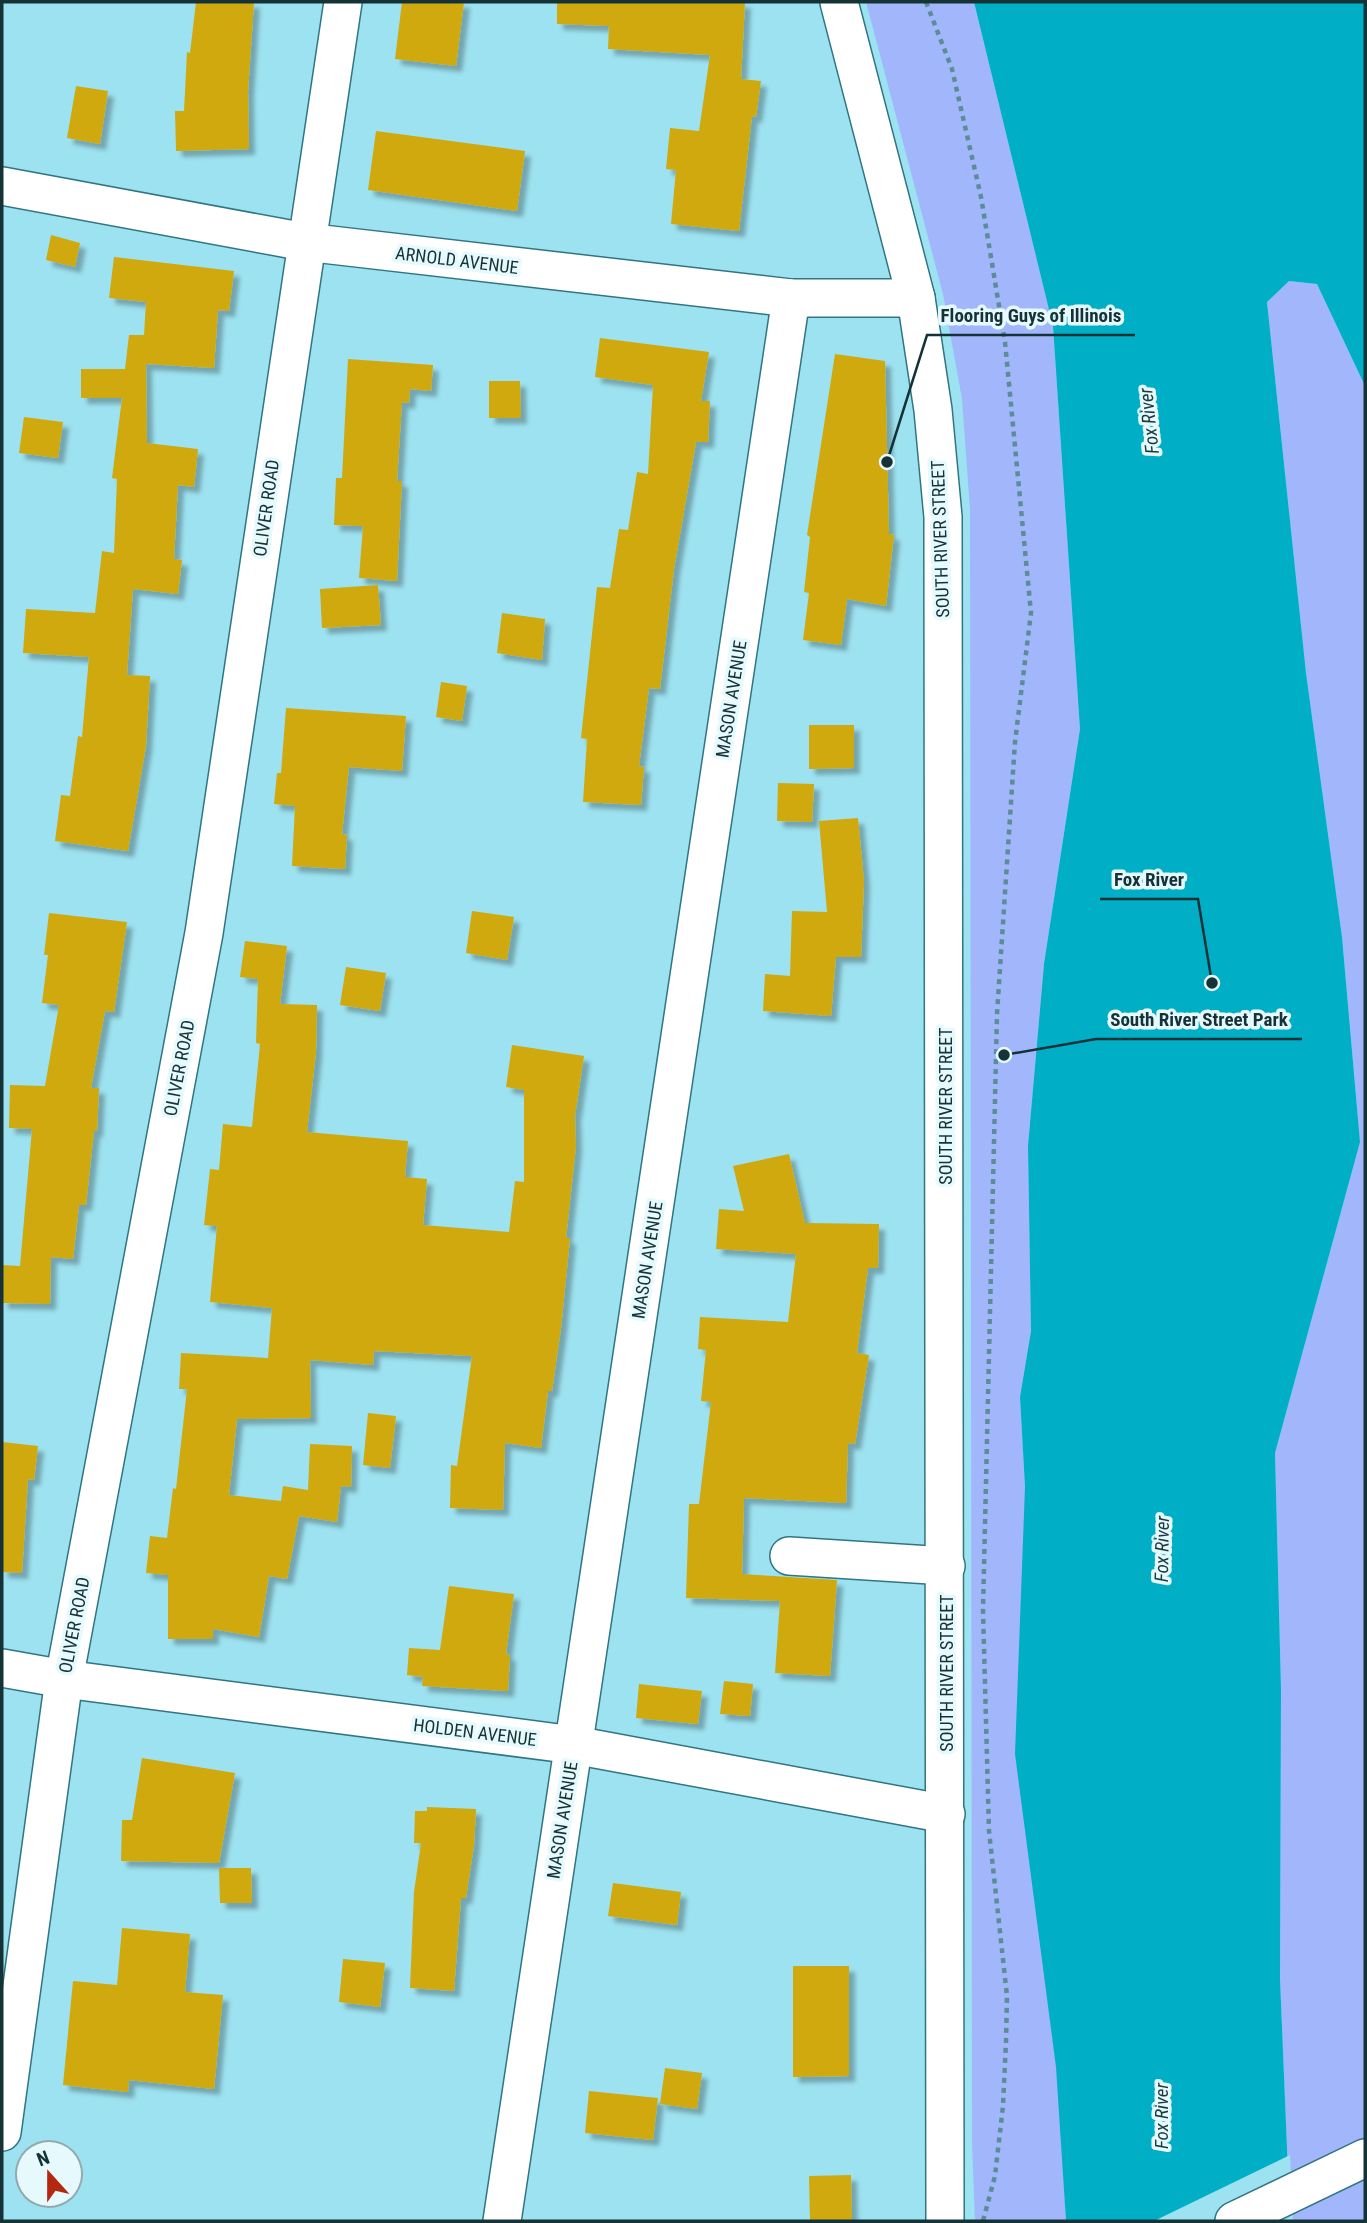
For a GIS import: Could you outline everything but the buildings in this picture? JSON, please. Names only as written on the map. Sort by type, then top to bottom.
[{"type":"street","name":"OLIVER ROAD","points":[[2,2132],[64,1679],[204,933],[343,2]]},
{"type":"street","name":"SOUTH RIVER STREET","points":[[838,2],[916,298],[933,410],[943,517],[945,2221]]},
{"type":"street","name":"ARNOLD AVENUE","points":[[2,186],[305,243],[791,298],[916,298]]},
{"type":"street","name":"MASON AVENUE","points":[[502,2221],[791,298]]},
{"type":"street","points":[[789,1556],[946,1566]]},
{"type":"street","name":"HOLDEN AVENUE","points":[[2,1668],[64,1679],[574,1745],[946,1814]]},
{"type":"street","points":[[1234,2221],[1365,2158]]},
{"type":"path","points":[[926,2],[952,69],[981,197],[1005,342],[1031,613],[1015,742],[998,1014],[983,1610],[989,1831],[1007,1996],[1003,2106],[995,2176],[983,2221]]},
{"type":"shaded area","points":[[866,2],[974,2],[1053,326],[1080,729],[1044,964],[1028,1146],[1031,1331],[1020,1397],[1066,2221],[975,2221],[972,2144],[970,510],[962,399],[943,294]]},
{"type":"shaded area","points":[[1289,281],[1317,284],[1365,386],[1365,2221],[1290,2221],[1280,1979],[1281,1689],[1275,1453],[1360,1142],[1342,937],[1306,673],[1267,302]]},
{"type":"water","points":[[974,2],[1365,2],[1365,386],[1317,284],[1289,281],[1267,302],[1306,673],[1342,937],[1360,1142],[1275,1453],[1281,1689],[1280,1979],[1290,2221],[1066,2221],[1056,2067],[1015,1754],[1025,1487],[1020,1397],[1031,1331],[1028,1146],[1044,964],[1080,729],[1053,326]]},
{"type":"pier","points":[[1290,2155],[1293,2221],[1154,2221]]},
{"type":"place","name":"Flooring Guys of Illinois","points":[[887,462]]},
{"type":"place","name":"Fox River","points":[[1212,983]]},
{"type":"place","name":"South River Street Park","points":[[1004,1055]]}]
